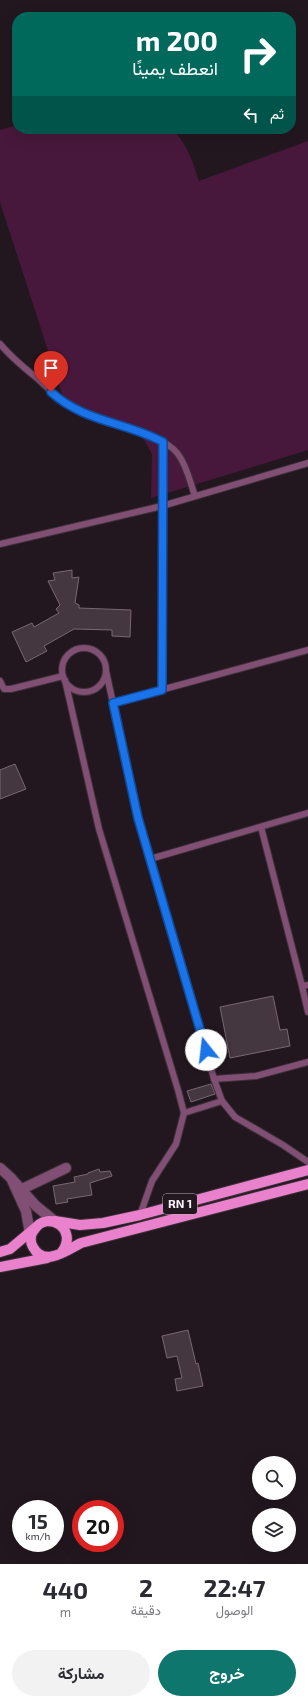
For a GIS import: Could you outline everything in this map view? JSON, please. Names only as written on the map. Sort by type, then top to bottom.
[{"type":"main road","name":"RN 1","points":[[54,1222],[80,1225],[140,1215],[308,1170]]},
{"type":"main road","name":"RN 1","points":[[62,1252],[81,1243],[308,1184]]},
{"type":"main road","points":[[0,1252],[10,1249],[32,1233],[39,1224],[54,1222],[62,1226],[67,1236],[67,1242],[62,1252],[51,1258],[0,1267]]},
{"type":"main road","points":[[32,1233],[32,1245],[39,1255],[51,1258]]},
{"type":"street","points":[[0,1168],[19,1190],[54,1222]]},
{"type":"street","points":[[19,1190],[66,1168]]},
{"type":"street","points":[[19,1190],[32,1233]]},
{"type":"lane","points":[[0,344],[9,355],[63,402],[81,412],[146,434],[163,442],[178,454],[185,467],[195,496]]},
{"type":"lane","points":[[162,690],[163,442]]},
{"type":"lane","points":[[0,544],[162,506],[308,463]]},
{"type":"lane","points":[[140,1215],[152,1181],[176,1144],[184,1113],[99,829],[64,678],[64,663],[72,652],[85,649],[98,653],[102,658],[138,818],[214,1079],[222,1101],[235,1117],[284,1144],[308,1162]]},
{"type":"lane","points":[[113,703],[308,650]]},
{"type":"lane","points":[[64,678],[69,686],[75,690],[89,692],[101,684],[105,678],[106,671]]},
{"type":"lane","points":[[0,681],[4,689],[11,689],[64,678]]},
{"type":"lane","points":[[150,859],[308,813]]},
{"type":"lane","points":[[261,827],[305,985],[308,1012]]},
{"type":"lane","points":[[214,1079],[256,1076],[308,1062]]},
{"type":"lane","points":[[184,1113],[222,1101]]},
{"type":"shaded area","points":[[12,126],[12,134],[177,134],[192,160],[199,181],[308,141],[308,450],[151,498],[152,454],[139,431],[76,406],[62,394],[0,202],[0,130]]},
{"type":"building","points":[[72,570],[72,578],[79,577],[75,603],[79,605],[79,608],[131,610],[130,637],[112,636],[112,630],[74,629],[44,646],[47,651],[26,662],[12,632],[32,623],[34,627],[59,613],[56,609],[60,605],[48,581],[55,580],[53,573]]},
{"type":"building","points":[[15,764],[26,789],[0,799],[0,770]]},
{"type":"building","points":[[273,996],[280,1030],[287,1029],[290,1046],[230,1058],[220,1007]]},
{"type":"building","points":[[211,1084],[215,1094],[191,1102],[187,1091]]},
{"type":"building","points":[[99,1169],[100,1172],[110,1171],[112,1176],[90,1183],[92,1195],[67,1199],[68,1202],[56,1204],[53,1186],[75,1182],[74,1177],[88,1174]]},
{"type":"building","points":[[188,1330],[203,1386],[177,1391],[175,1379],[182,1378],[177,1356],[167,1358],[162,1336]]},
{"type":"route","points":[[51,392],[63,402],[81,412],[155,437],[163,442],[162,690],[113,703],[138,818],[206,1050]]}]
